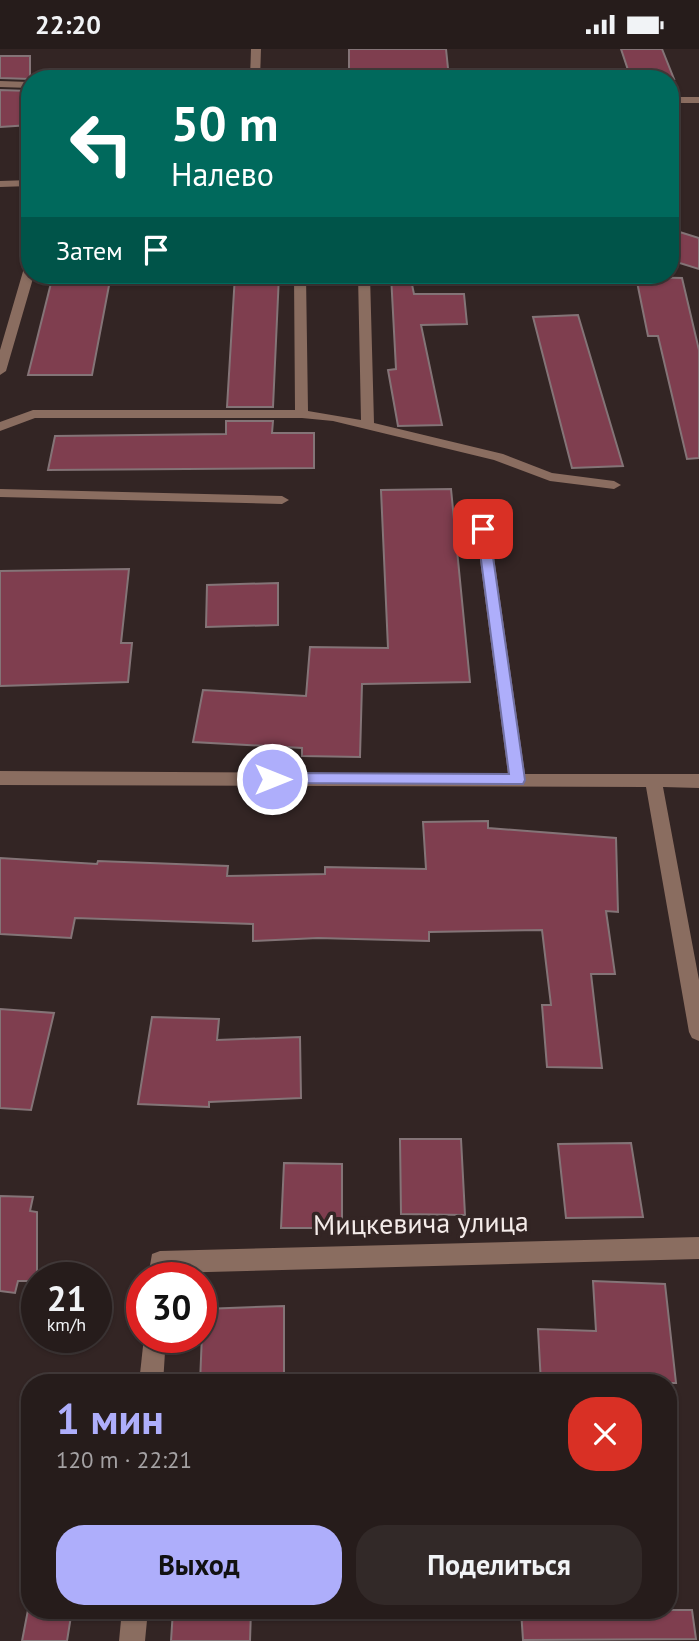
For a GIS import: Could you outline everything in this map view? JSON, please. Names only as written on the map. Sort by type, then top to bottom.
[{"type":"street","points":[[255,70],[256,49]]},
{"type":"street","points":[[0,84],[21,85]]},
{"type":"street","points":[[679,100],[699,100]]},
{"type":"street","points":[[0,184],[21,183]]},
{"type":"street","points":[[0,372],[25,284]]},
{"type":"street","points":[[300,284],[302,414]]},
{"type":"street","points":[[364,284],[368,426]]},
{"type":"street","points":[[0,427],[33,414],[302,414],[333,417],[498,457],[550,477],[614,485]]},
{"type":"street","points":[[0,493],[282,501]]},
{"type":"street","points":[[483,529],[517,780]]},
{"type":"street","points":[[0,778],[699,781]]},
{"type":"street","points":[[653,781],[699,1032]]},
{"type":"street","name":"Мицкевича улица","points":[[160,1262],[699,1248]]},
{"type":"street","points":[[152,1374],[154,1353]]},
{"type":"street","points":[[132,1641],[134,1619]]},
{"type":"building","points":[[349,49],[446,49],[448,70],[349,70]]},
{"type":"building","points":[[621,49],[662,49],[670,70],[628,70]]},
{"type":"building","points":[[0,56],[30,56],[30,70],[21,70],[21,79],[0,78]]},
{"type":"building","points":[[0,90],[21,91],[21,126],[0,127]]},
{"type":"building","points":[[679,232],[699,238],[699,269],[679,263]]},
{"type":"building","points":[[679,278],[682,278],[699,350],[699,458],[687,459],[658,336],[648,336],[637,284],[679,284]]},
{"type":"building","points":[[51,284],[109,284],[92,375],[28,375]]},
{"type":"building","points":[[234,284],[279,284],[273,407],[227,407]]},
{"type":"building","points":[[391,284],[412,284],[414,294],[464,294],[467,324],[421,325],[442,425],[398,426],[388,370],[396,369]]},
{"type":"building","points":[[578,315],[623,466],[572,468],[533,317]]},
{"type":"building","points":[[226,421],[273,421],[272,433],[314,433],[314,468],[48,470],[55,436],[226,434]]},
{"type":"building","points":[[451,489],[470,682],[362,684],[360,757],[302,756],[302,748],[193,742],[203,690],[306,696],[310,647],[388,648],[381,490]]},
{"type":"building","points":[[129,569],[121,643],[132,643],[128,682],[0,686],[0,571]]},
{"type":"building","points":[[278,583],[278,625],[206,627],[207,585]]},
{"type":"building","points":[[488,821],[488,828],[616,838],[618,912],[606,911],[615,974],[591,974],[602,1068],[547,1067],[542,1005],[551,1005],[542,930],[429,932],[429,941],[318,938],[253,941],[253,924],[75,918],[71,938],[0,934],[0,858],[97,864],[98,861],[228,866],[227,876],[325,874],[325,867],[426,869],[423,822]]},
{"type":"building","points":[[0,1009],[54,1013],[31,1110],[0,1108]]},
{"type":"building","points":[[152,1017],[219,1019],[217,1040],[300,1037],[301,1098],[209,1102],[209,1107],[138,1104]]},
{"type":"building","points":[[400,1139],[461,1139],[465,1215],[401,1214]]},
{"type":"building","points":[[631,1143],[643,1217],[566,1218],[558,1144]]},
{"type":"building","points":[[284,1163],[342,1164],[342,1228],[281,1228]]},
{"type":"building","points":[[0,1196],[33,1197],[30,1211],[37,1212],[37,1262],[21,1262],[21,1281],[18,1281],[15,1293],[0,1291]]},
{"type":"building","points":[[593,1281],[665,1284],[675,1374],[540,1374],[538,1329],[596,1331]]},
{"type":"building","points":[[284,1306],[284,1374],[200,1374],[201,1353],[217,1353],[217,1308]]},
{"type":"building","points":[[677,1610],[692,1610],[696,1639],[523,1640],[522,1619],[677,1619]]},
{"type":"building","points":[[26,1619],[71,1619],[67,1641],[22,1641]]},
{"type":"building","points":[[172,1619],[251,1619],[250,1641],[171,1641]]},
{"type":"route","points":[[272,779],[517,780],[483,529]]}]
